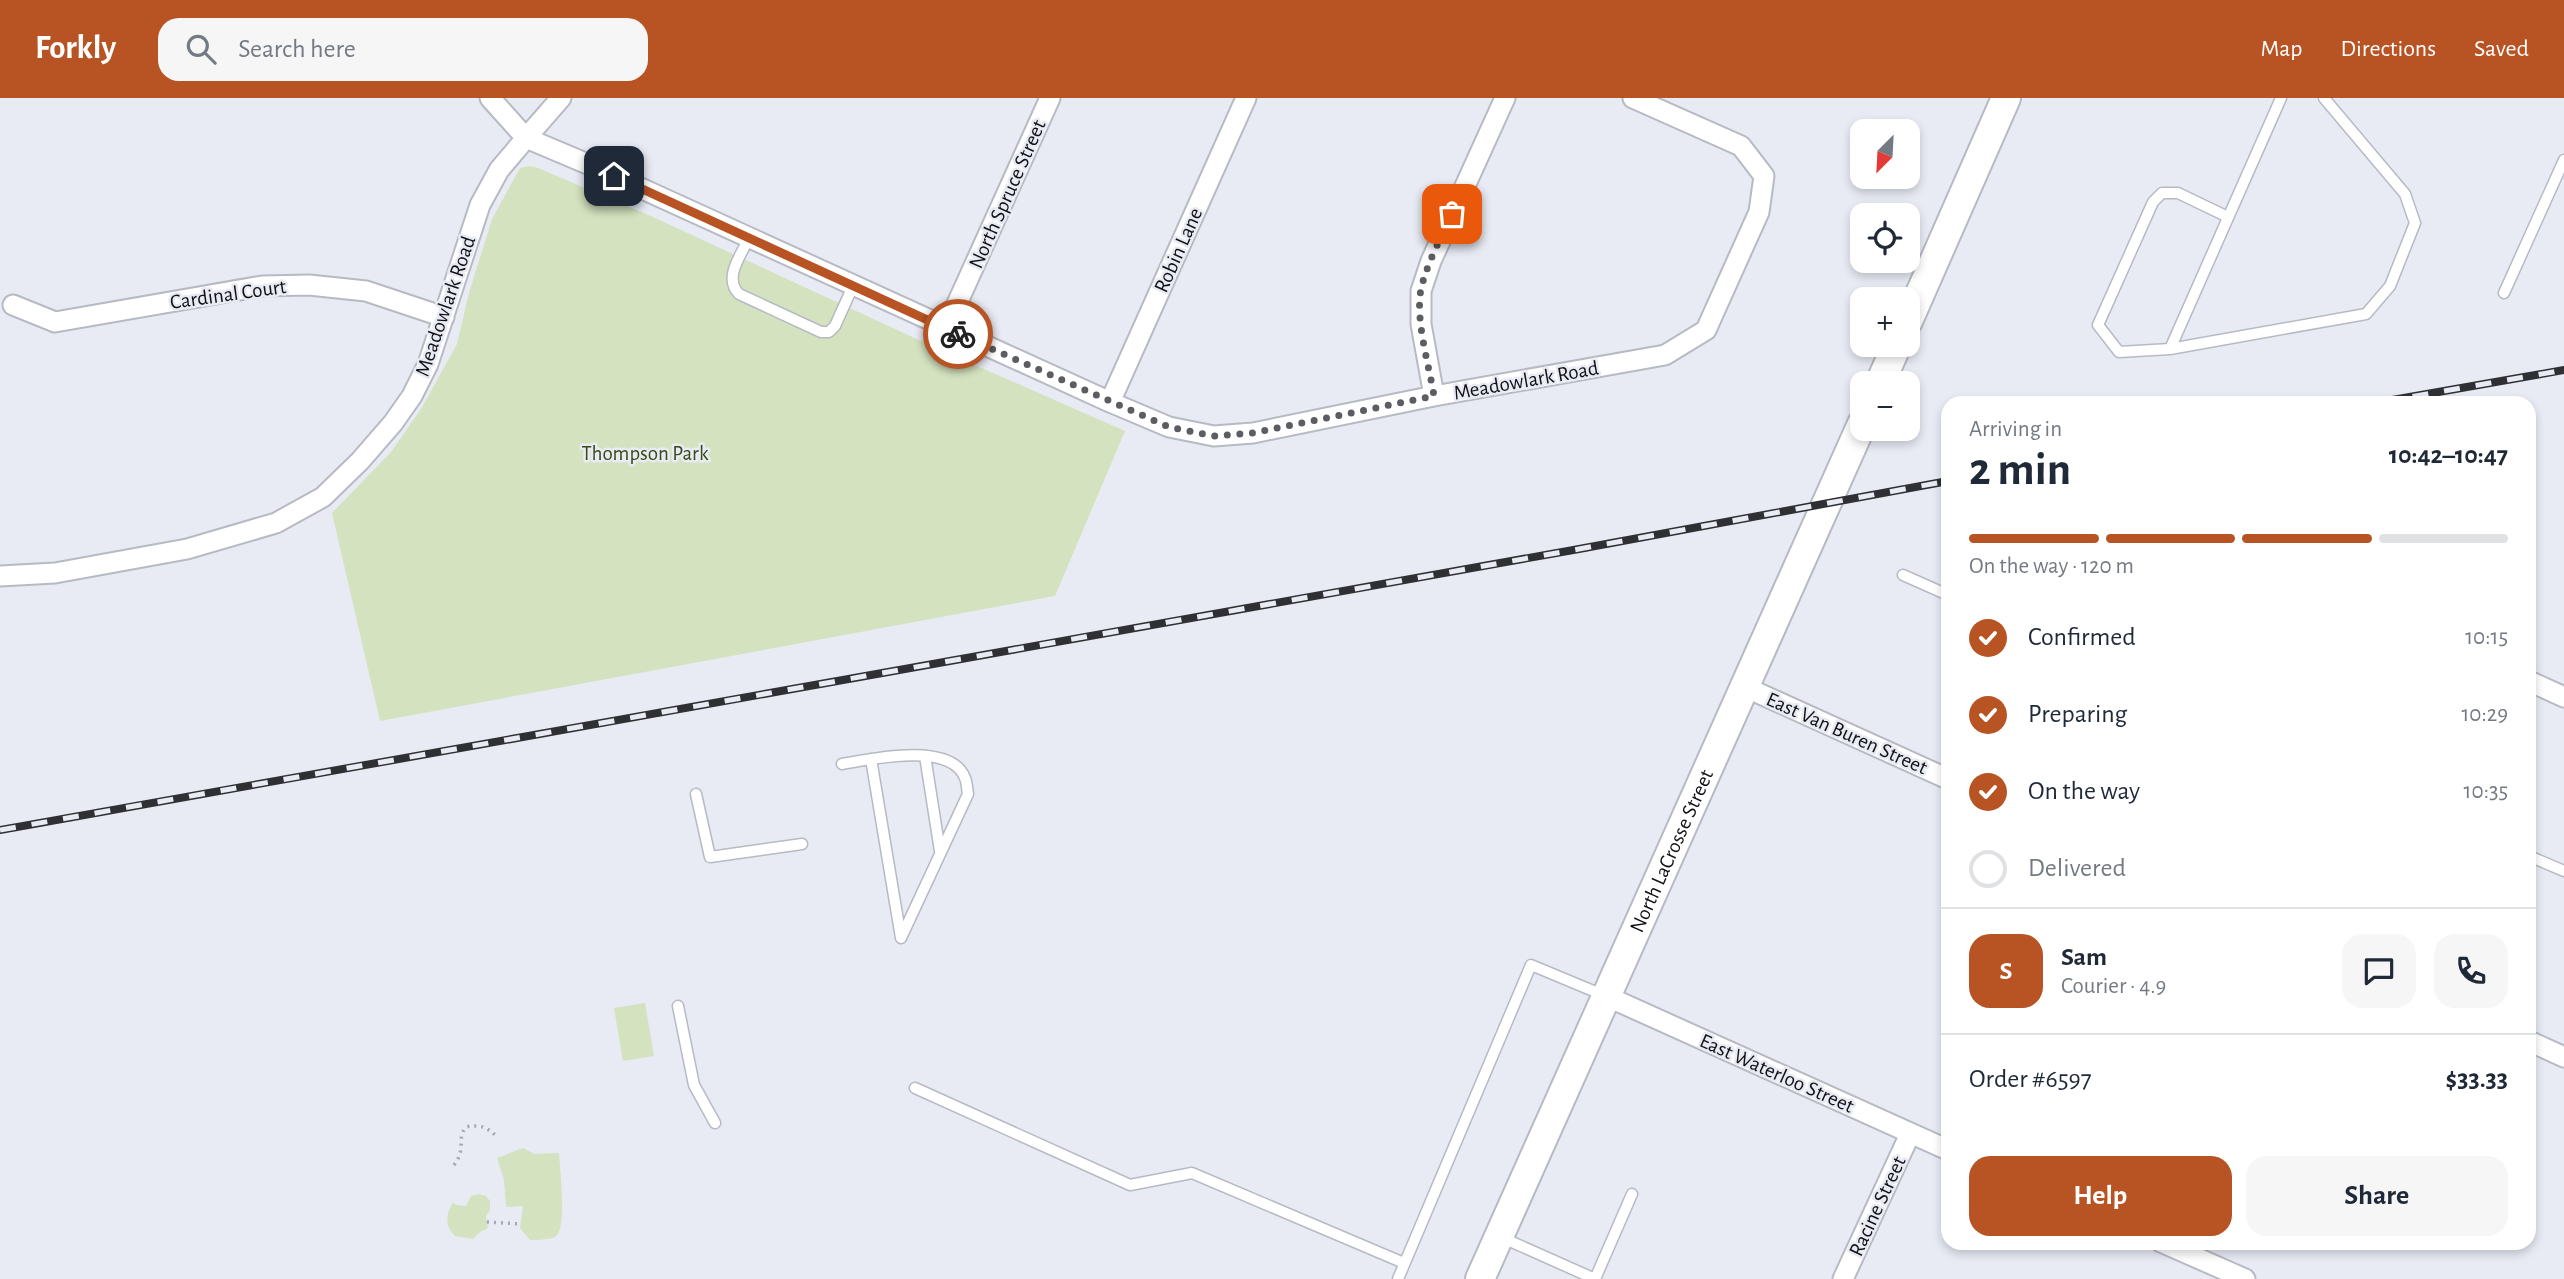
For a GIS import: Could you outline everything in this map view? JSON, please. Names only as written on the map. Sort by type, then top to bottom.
[{"type":"main road","points":[[1920,294],[2006,98]]},
{"type":"main road","name":"North LaCrosse Street","points":[[1480,1279],[1854,441]]},
{"type":"street","name":"Meadowlark Road","points":[[490,98],[526,138],[1110,402],[1169,427],[1214,436],[1253,433],[1434,396],[1665,355],[1706,330],[1759,212],[1764,176],[1741,146],[1633,98]]},
{"type":"street","points":[[526,138],[562,98]]},
{"type":"street","name":"North Spruce Street","points":[[946,328],[1050,98]]},
{"type":"street","name":"Robin Lane","points":[[1110,402],[1246,98]]},
{"type":"street","points":[[1434,396],[1421,324],[1421,290],[1431,261],[1505,98]]},
{"type":"street","name":"Meadowlark Road","points":[[0,576],[55,573],[187,549],[276,523],[323,497],[360,461],[412,396],[428,364],[480,205],[499,170],[526,138]]},
{"type":"street","name":"Cardinal Court","points":[[13,305],[55,322],[262,286],[309,285],[366,291],[444,317]]},
{"type":"street","points":[[2536,684],[2564,697]]},
{"type":"street","name":"East Van Buren Street","points":[[1745,687],[1941,776]]},
{"type":"street","name":"East Waterloo Street","points":[[1606,996],[1941,1147]]},
{"type":"street","points":[[2536,1044],[2564,1057]]},
{"type":"street","name":"Racine Street","points":[[1843,1279],[1910,1133]]},
{"type":"street","points":[[2179,1250],[2245,1279]]},
{"type":"lane","points":[[2170,349],[2281,98]]},
{"type":"lane","points":[[2228,217],[2178,193],[2162,193],[2153,202],[2098,325],[2119,352],[2170,349],[2365,314],[2389,286],[2415,223],[2412,213],[2405,194],[2324,98]]},
{"type":"lane","points":[[2504,293],[2564,160]]},
{"type":"lane","points":[[749,238],[731,278],[732,287],[739,294],[797,321],[821,332],[830,332],[853,286]]},
{"type":"lane","points":[[1903,575],[1941,592]]},
{"type":"lane","points":[[842,764],[871,759],[915,754],[948,761],[965,776],[968,794],[901,938],[871,759]]},
{"type":"lane","points":[[925,756],[940,851]]},
{"type":"lane","points":[[696,794],[710,857],[802,844]]},
{"type":"lane","points":[[2536,859],[2564,871]]},
{"type":"lane","points":[[1398,1279],[1531,965],[1606,996]]},
{"type":"lane","points":[[678,1006],[694,1085],[715,1123]]},
{"type":"lane","points":[[915,1088],[1130,1185],[1192,1172],[1404,1263]]},
{"type":"lane","points":[[1499,1236],[1595,1279],[1632,1194]]},
{"type":"path","points":[[454,1165],[462,1153],[461,1136],[466,1127],[485,1127],[497,1137]]},
{"type":"path","points":[[487,1222],[521,1224]]},
{"type":"green space","name":"Thompson Park","points":[[530,166],[653,217],[934,347],[1125,431],[1055,596],[380,721],[332,513],[391,452],[421,409],[457,344],[469,293],[492,219],[520,168]]},
{"type":"green space","points":[[645,1003],[654,1056],[623,1061],[614,1008]]},
{"type":"green space","points":[[523,1148],[534,1154],[559,1153],[562,1210],[559,1231],[554,1237],[530,1240],[520,1228],[523,1206],[506,1207],[504,1180],[497,1158]]},
{"type":"green space","points":[[479,1194],[490,1201],[490,1210],[486,1216],[488,1228],[473,1239],[455,1236],[447,1219],[453,1202],[466,1206],[471,1196]]},
{"type":"railway","points":[[2415,396],[2564,370]]},
{"type":"railway","points":[[0,830],[1941,482]]},
{"type":"way so far","points":[[958,334],[1169,427],[1214,436],[1253,433],[1434,396],[1421,324],[1421,290],[1452,214]]},
{"type":"route","points":[[614,176],[958,334]]}]
